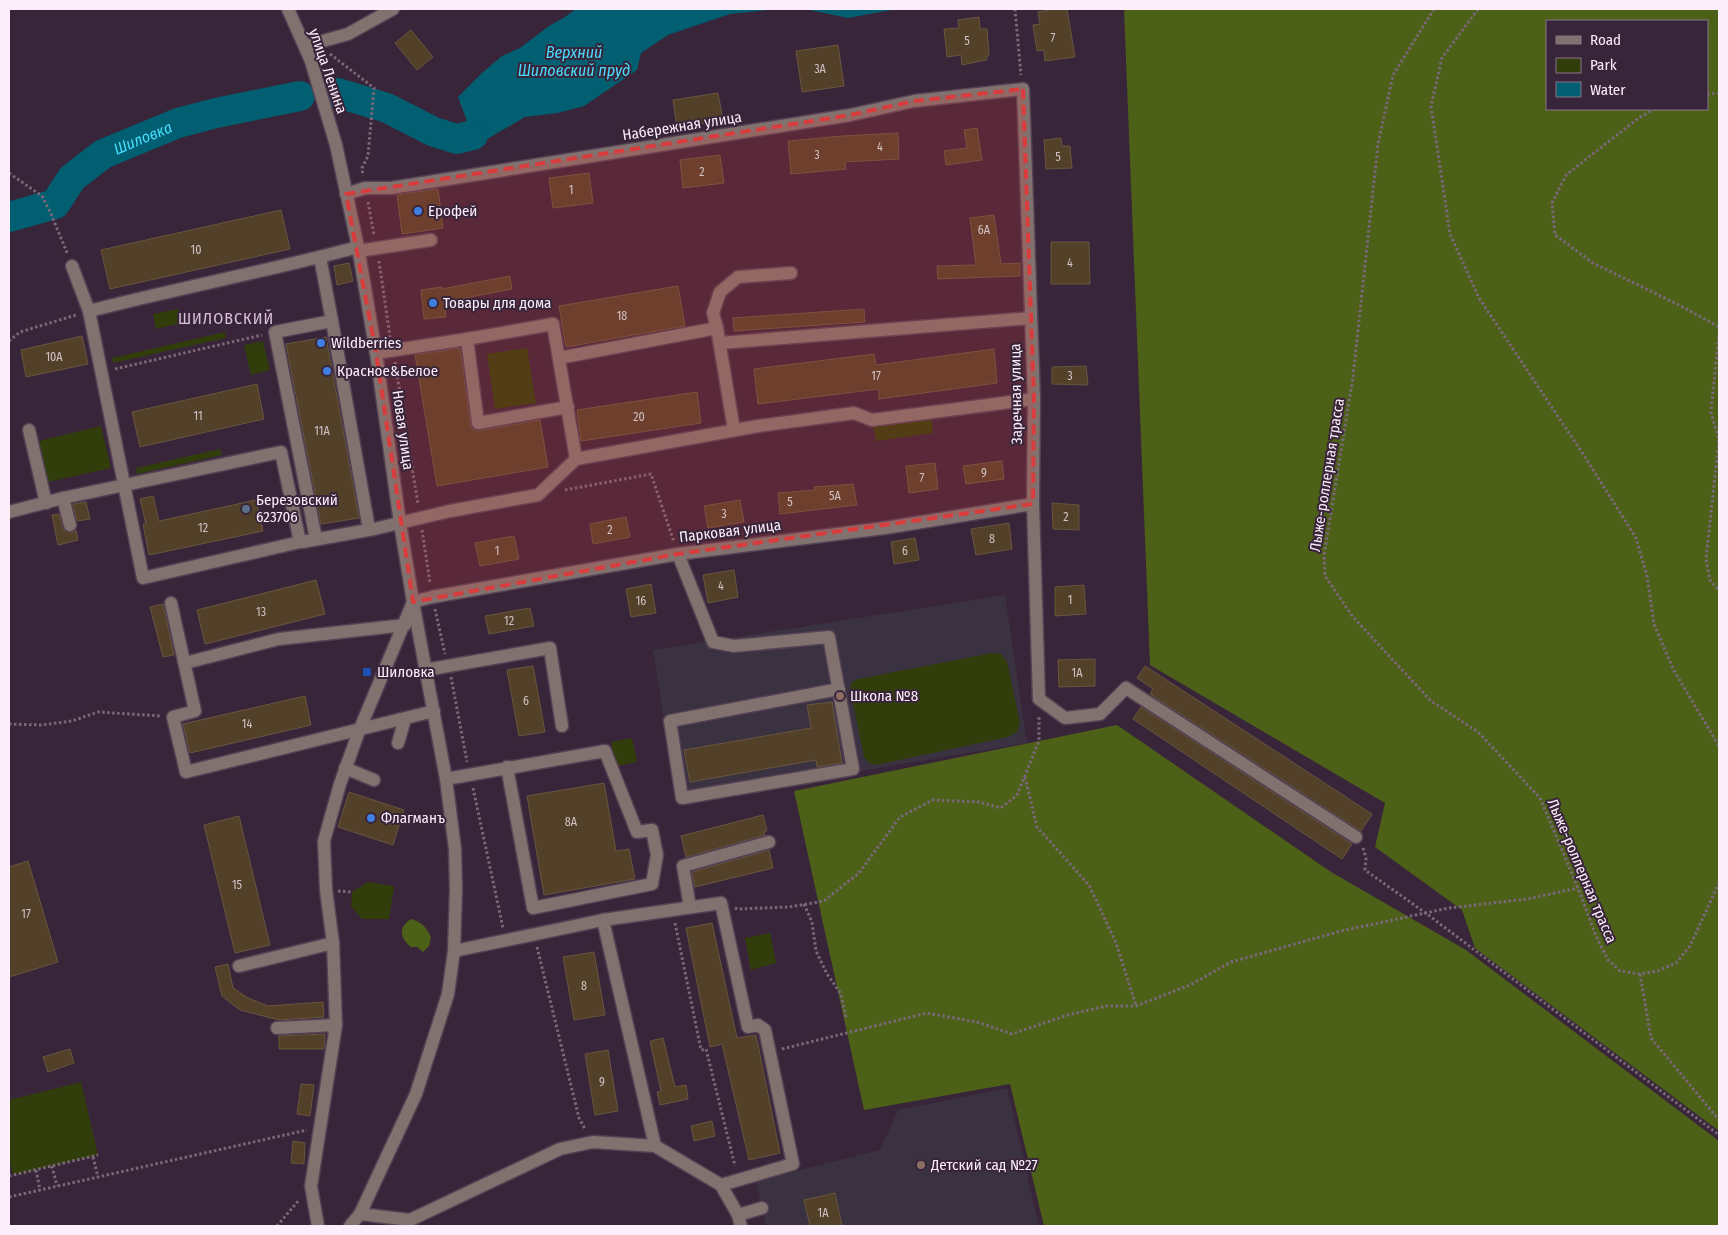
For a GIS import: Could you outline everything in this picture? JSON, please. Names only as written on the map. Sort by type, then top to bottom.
[{"type":"street","name":"улица Ленина","points":[[288,9],[311,45],[311,61],[336,145]]},
{"type":"street","points":[[311,45],[348,34],[393,9]]},
{"type":"street","name":"Набережная улица","points":[[346,194],[365,188],[391,188],[850,115],[914,101],[1022,89]]},
{"type":"street","name":"Заречная улица","points":[[1022,89],[1034,399],[1033,504],[1039,698]]},
{"type":"street","name":"Новая улица","points":[[336,145],[358,249],[376,353],[413,602],[446,779],[454,849],[456,889],[454,951],[448,994],[416,1094],[360,1214],[350,1226]]},
{"type":"street","points":[[89,311],[242,274],[358,249],[431,240]]},
{"type":"street","points":[[320,257],[369,529]]},
{"type":"street","points":[[72,266],[89,311],[123,486],[144,578],[300,542],[538,495],[576,459],[734,430],[854,413],[872,420],[1034,399]]},
{"type":"street","points":[[734,430],[720,343],[713,313],[720,292],[738,277],[790,273]]},
{"type":"street","points":[[720,343],[1031,318]]},
{"type":"street","points":[[316,539],[275,332],[332,321]]},
{"type":"street","points":[[376,353],[553,324],[576,459]]},
{"type":"street","points":[[559,358],[717,328]]},
{"type":"street","points":[[467,339],[478,423],[568,407]]},
{"type":"street","points":[[29,430],[46,503]]},
{"type":"street","points":[[9,512],[64,498],[281,452],[300,542]]},
{"type":"street","points":[[64,498],[70,525]]},
{"type":"street","name":"Парковая улица","points":[[413,602],[432,597],[678,554],[885,528],[1033,504]]},
{"type":"street","points":[[678,554],[713,642],[734,646],[829,637],[839,689],[853,769],[682,798],[670,721],[839,689]]},
{"type":"street","points":[[318,1226],[311,1186],[336,1025],[334,944],[326,890],[324,841],[345,768],[359,730],[374,691],[405,625],[413,602]]},
{"type":"street","points":[[172,603],[195,711],[173,717],[186,772],[434,711]]},
{"type":"street","points":[[185,663],[279,639],[405,625]]},
{"type":"street","points":[[425,670],[550,648],[562,726]]},
{"type":"street","points":[[1039,698],[1064,718],[1100,714],[1126,688],[1356,837]]},
{"type":"street","points":[[398,743],[405,718]]},
{"type":"street","points":[[446,779],[507,767],[605,751],[637,832],[652,830],[657,855],[652,884],[533,908],[507,767]]},
{"type":"street","points":[[345,768],[374,780]]},
{"type":"street","points":[[690,907],[683,866],[769,842]]},
{"type":"street","points":[[454,951],[603,920],[721,903],[748,1028],[758,1025],[764,1030],[793,1164],[721,1185]]},
{"type":"street","points":[[603,920],[655,1146]]},
{"type":"street","points":[[239,966],[334,944]]},
{"type":"street","points":[[277,1028],[336,1025]]},
{"type":"street","points":[[360,1214],[410,1220],[560,1149],[593,1142],[655,1146],[721,1185],[740,1220],[762,1208]]},
{"type":"path","points":[[1014,9],[1022,89]]},
{"type":"path","name":"Лыже-роллерная трасса","points":[[1434,9],[1394,75],[1378,144],[1353,377],[1324,556],[1326,576],[1353,617],[1431,701],[1478,732],[1540,798],[1596,936],[1608,960],[1620,971],[1640,974],[1658,972],[1676,963],[1690,946],[1719,883]]},
{"type":"path","points":[[1478,9],[1442,58],[1431,106],[1450,234],[1479,298],[1583,454],[1636,538],[1647,576],[1654,624],[1673,669],[1719,746]]},
{"type":"path","points":[[311,45],[374,88],[372,115]]},
{"type":"path","points":[[1652,110],[1566,175],[1552,203],[1555,234],[1593,263],[1679,305],[1719,327]]},
{"type":"path","points":[[9,173],[42,196],[72,266]]},
{"type":"path","points":[[9,341],[20,332],[89,311]]},
{"type":"path","points":[[102,372],[275,332]]},
{"type":"path","points":[[1719,332],[1711,413],[1719,439],[1706,559],[1710,580],[1719,590]]},
{"type":"path","points":[[538,495],[651,474],[678,554]]},
{"type":"path","points":[[721,903],[738,909],[824,901],[860,873],[900,817],[933,800],[979,802],[1001,808],[1017,795],[1040,741],[1039,698]]},
{"type":"path","points":[[9,724],[41,725],[72,721],[98,712],[173,717]]},
{"type":"path","points":[[1025,776],[1037,827],[1089,885],[1116,943],[1136,1006]]},
{"type":"path","points":[[1356,837],[1363,846],[1366,858],[1365,870],[1427,914],[1719,1135]]},
{"type":"path","points":[[769,1052],[927,1013],[977,1022],[1012,1034],[1068,1015],[1106,1006],[1136,1006],[1190,985],[1231,962],[1341,931],[1448,908],[1527,899],[1578,888]]},
{"type":"path","points":[[804,904],[812,922],[816,951],[827,974],[841,994],[846,1018]]},
{"type":"path","points":[[672,910],[701,1050],[706,1049],[738,1180]]},
{"type":"path","points":[[534,934],[579,1118],[593,1142]]},
{"type":"path","points":[[1640,974],[1651,1038],[1719,1120]]},
{"type":"path","points":[[9,1197],[320,1128]]},
{"type":"path","points":[[9,1176],[98,1155]]},
{"type":"path","points":[[93,1157],[98,1177]]},
{"type":"path","points":[[52,1166],[57,1186]]},
{"type":"path","points":[[36,1170],[40,1190]]},
{"type":"path","points":[[277,1226],[311,1186]]},
{"type":"highlighted area","points":[[1023,89],[1034,399],[1033,504],[678,554],[413,602],[376,353],[346,194],[850,115],[914,101]]},
{"type":"shaded area","name":"Школа №8","points":[[1005,595],[1027,743],[677,802],[653,650]]},
{"type":"shaded area","name":"Детский сад №27","points":[[1007,1088],[1039,1226],[766,1226],[756,1181],[880,1150],[898,1110]]},
{"type":"green space","points":[[1124,9],[1719,9],[1719,1131],[1475,948],[1462,910],[1375,847],[1385,803],[1150,665]]},
{"type":"green space","points":[[178,309],[181,323],[156,329],[153,314]]},
{"type":"green space","points":[[225,332],[226,338],[113,363],[112,358]]},
{"type":"green space","points":[[263,341],[270,370],[251,375],[244,345]]},
{"type":"green space","points":[[527,348],[536,403],[495,409],[487,354]]},
{"type":"green space","points":[[931,417],[933,433],[876,441],[873,425]]},
{"type":"green space","points":[[101,426],[111,468],[48,482],[39,441]]},
{"type":"green space","points":[[220,449],[222,455],[137,474],[136,468]]},
{"type":"green space","points":[[992,653],[1001,654],[1007,662],[1020,723],[1017,732],[1008,737],[876,765],[869,763],[864,757],[850,689],[852,682],[858,679]]},
{"type":"green space","points":[[1117,725],[1331,872],[1466,950],[1719,1141],[1719,1226],[1044,1226],[1010,1084],[864,1110],[794,791]]},
{"type":"green space","points":[[632,738],[637,762],[616,766],[611,742]]},
{"type":"green space","points":[[368,882],[394,886],[389,919],[362,919],[351,906],[352,892]]},
{"type":"green space","points":[[411,919],[424,926],[431,937],[429,946],[423,952],[417,947],[411,947],[407,944],[403,936],[402,929]]},
{"type":"green space","points":[[770,933],[776,963],[751,970],[745,938]]},
{"type":"green space","points":[[81,1082],[98,1155],[13,1175],[9,1159],[9,1100]]},
{"type":"water","name":"Верхний Шиловский пруд","points":[[576,9],[777,9],[730,14],[668,35],[641,53],[637,70],[584,106],[558,113],[525,117],[482,142],[441,146],[434,132],[456,131],[467,121],[458,97],[502,56],[520,48]]},
{"type":"water","points":[[805,9],[897,9],[848,18]]},
{"type":"building","points":[[1067,9],[1075,57],[1045,61],[1044,50],[1037,51],[1033,25],[1040,24],[1038,12]]},
{"type":"building","points":[[979,17],[980,29],[987,29],[989,53],[986,60],[962,65],[961,55],[947,57],[944,29],[959,28],[958,20]]},
{"type":"building","points":[[411,30],[433,57],[417,70],[395,43]]},
{"type":"building","points":[[838,45],[844,86],[802,92],[796,51]]},
{"type":"building","points":[[718,93],[723,120],[677,128],[673,100]]},
{"type":"building","points":[[977,128],[982,160],[946,165],[944,151],[967,148],[964,130]]},
{"type":"building","points":[[898,133],[899,159],[845,162],[846,169],[791,174],[788,141]]},
{"type":"building","points":[[1061,138],[1062,146],[1070,146],[1072,168],[1046,169],[1044,140]]},
{"type":"building","points":[[720,155],[724,183],[683,188],[680,160]]},
{"type":"building","points":[[589,173],[593,203],[553,208],[549,178]]},
{"type":"building","points":[[438,189],[443,228],[402,234],[397,195]]},
{"type":"building","points":[[281,210],[290,249],[110,289],[101,250]]},
{"type":"building","points":[[994,215],[1001,264],[1020,263],[1020,276],[938,279],[937,266],[976,265],[970,218]]},
{"type":"building","points":[[1051,242],[1089,242],[1090,284],[1051,284]]},
{"type":"building","points":[[349,263],[353,281],[337,285],[334,266]]},
{"type":"building","points":[[510,276],[512,289],[444,302],[446,317],[424,319],[421,290],[442,287],[442,289]]},
{"type":"building","points":[[678,286],[685,326],[566,347],[559,306]]},
{"type":"building","points":[[864,309],[865,322],[734,331],[733,318]]},
{"type":"building","points":[[82,336],[88,364],[26,377],[21,350]]},
{"type":"building","points":[[326,337],[359,518],[321,524],[286,344]]},
{"type":"building","points":[[460,348],[471,428],[479,431],[540,420],[548,467],[437,486],[415,355]]},
{"type":"building","points":[[994,349],[997,383],[879,399],[879,389],[758,404],[754,369],[874,354],[876,365]]},
{"type":"building","points":[[1086,366],[1088,385],[1052,384],[1052,367]]},
{"type":"building","points":[[257,384],[264,419],[140,447],[132,412]]},
{"type":"building","points":[[697,392],[701,423],[581,441],[577,410]]},
{"type":"building","points":[[1002,461],[1004,479],[966,484],[963,466]]},
{"type":"building","points":[[935,463],[938,489],[909,493],[906,466]]},
{"type":"building","points":[[853,484],[857,505],[780,514],[778,493],[815,490],[814,487]]},
{"type":"building","points":[[153,496],[159,521],[256,500],[263,531],[149,555],[143,524],[146,524],[140,499]]},
{"type":"building","points":[[740,500],[744,522],[708,528],[704,506]]},
{"type":"building","points":[[86,502],[90,519],[77,521],[73,504]]},
{"type":"building","points":[[1052,503],[1079,505],[1079,530],[1053,529]]},
{"type":"building","points":[[59,514],[64,530],[72,533],[76,530],[78,540],[58,545],[52,515]]},
{"type":"building","points":[[626,517],[630,537],[593,544],[590,524]]},
{"type":"building","points":[[1009,523],[1012,549],[976,555],[971,529]]},
{"type":"building","points":[[514,536],[519,559],[480,566],[475,543]]},
{"type":"building","points":[[915,538],[919,560],[894,564],[891,542]]},
{"type":"building","points":[[734,570],[738,597],[708,603],[703,575]]},
{"type":"building","points":[[316,580],[325,614],[205,644],[197,610]]},
{"type":"building","points":[[651,584],[656,613],[631,617],[626,589]]},
{"type":"building","points":[[1084,585],[1086,614],[1055,616],[1055,587]]},
{"type":"building","points":[[163,604],[174,655],[163,657],[150,607]]},
{"type":"building","points":[[530,608],[534,626],[489,634],[485,616]]},
{"type":"building","points":[[1095,659],[1095,686],[1059,687],[1058,660]]},
{"type":"building","points":[[533,666],[545,732],[519,736],[507,670]]},
{"type":"building","points":[[1145,666],[1372,814],[1361,831],[1150,694],[1153,689],[1137,678]]},
{"type":"building","points":[[305,696],[311,725],[190,753],[183,724]]},
{"type":"building","name":"Школа №8","points":[[832,702],[842,763],[817,767],[816,760],[690,782],[684,750],[811,728],[807,705]]},
{"type":"building","points":[[1141,707],[1352,844],[1342,859],[1133,719]]},
{"type":"building","points":[[604,783],[616,851],[629,849],[635,879],[544,895],[527,796]]},
{"type":"building","name":"Флагманъ","points":[[349,792],[404,810],[393,845],[338,827]]},
{"type":"building","points":[[763,815],[767,831],[764,831],[765,835],[686,857],[681,836]]},
{"type":"building","points":[[239,816],[270,945],[235,953],[204,825]]},
{"type":"building","points":[[769,850],[773,868],[695,887],[692,872]]},
{"type":"building","points":[[28,861],[58,962],[9,977],[9,867]]},
{"type":"building","points":[[712,923],[737,1038],[756,1035],[780,1153],[749,1160],[722,1044],[710,1047],[686,928]]},
{"type":"building","points":[[594,952],[605,1015],[574,1020],[563,957]]},
{"type":"building","points":[[228,964],[233,988],[248,998],[268,1006],[323,1002],[324,1017],[279,1020],[240,1010],[222,996],[215,967]]},
{"type":"building","points":[[325,1034],[324,1049],[279,1049],[279,1036]]},
{"type":"building","points":[[663,1038],[675,1087],[686,1085],[688,1099],[660,1105],[657,1092],[661,1091],[650,1041]]},
{"type":"building","points":[[70,1049],[74,1063],[48,1072],[43,1057]]},
{"type":"building","points":[[608,1050],[618,1111],[595,1115],[585,1054]]},
{"type":"building","points":[[301,1084],[314,1085],[310,1116],[297,1114]]},
{"type":"building","points":[[712,1121],[715,1136],[694,1141],[691,1126]]},
{"type":"building","points":[[293,1141],[305,1143],[304,1164],[291,1163]]},
{"type":"building","points":[[835,1193],[842,1226],[810,1226],[804,1200]]},
{"type":"waterway","name":"Шиловка","points":[[338,93],[387,108],[434,132],[457,139],[473,135]]},
{"type":"waterway","name":"Шиловка","points":[[9,217],[55,204],[72,178],[103,154],[178,123],[216,113],[300,96]]},
{"type":"place","name":"Ерофей","points":[[418,211]]},
{"type":"place","name":"Товары для дома","points":[[433,303]]},
{"type":"place","name":"Wildberries","points":[[321,343]]},
{"type":"place","name":"Красное&Белое","points":[[327,371]]},
{"type":"place","name":"Березовский 623706","points":[[246,509]]},
{"type":"place","name":"Шиловка","points":[[367,672]]},
{"type":"place","name":"Школа №8","points":[[840,696]]},
{"type":"place","name":"Флагманъ","points":[[371,818]]},
{"type":"place","name":"Детский сад №27","points":[[921,1165]]},
{"type":"district","name":"ШИЛОВСКИЙ","points":[[226,318]]}]
